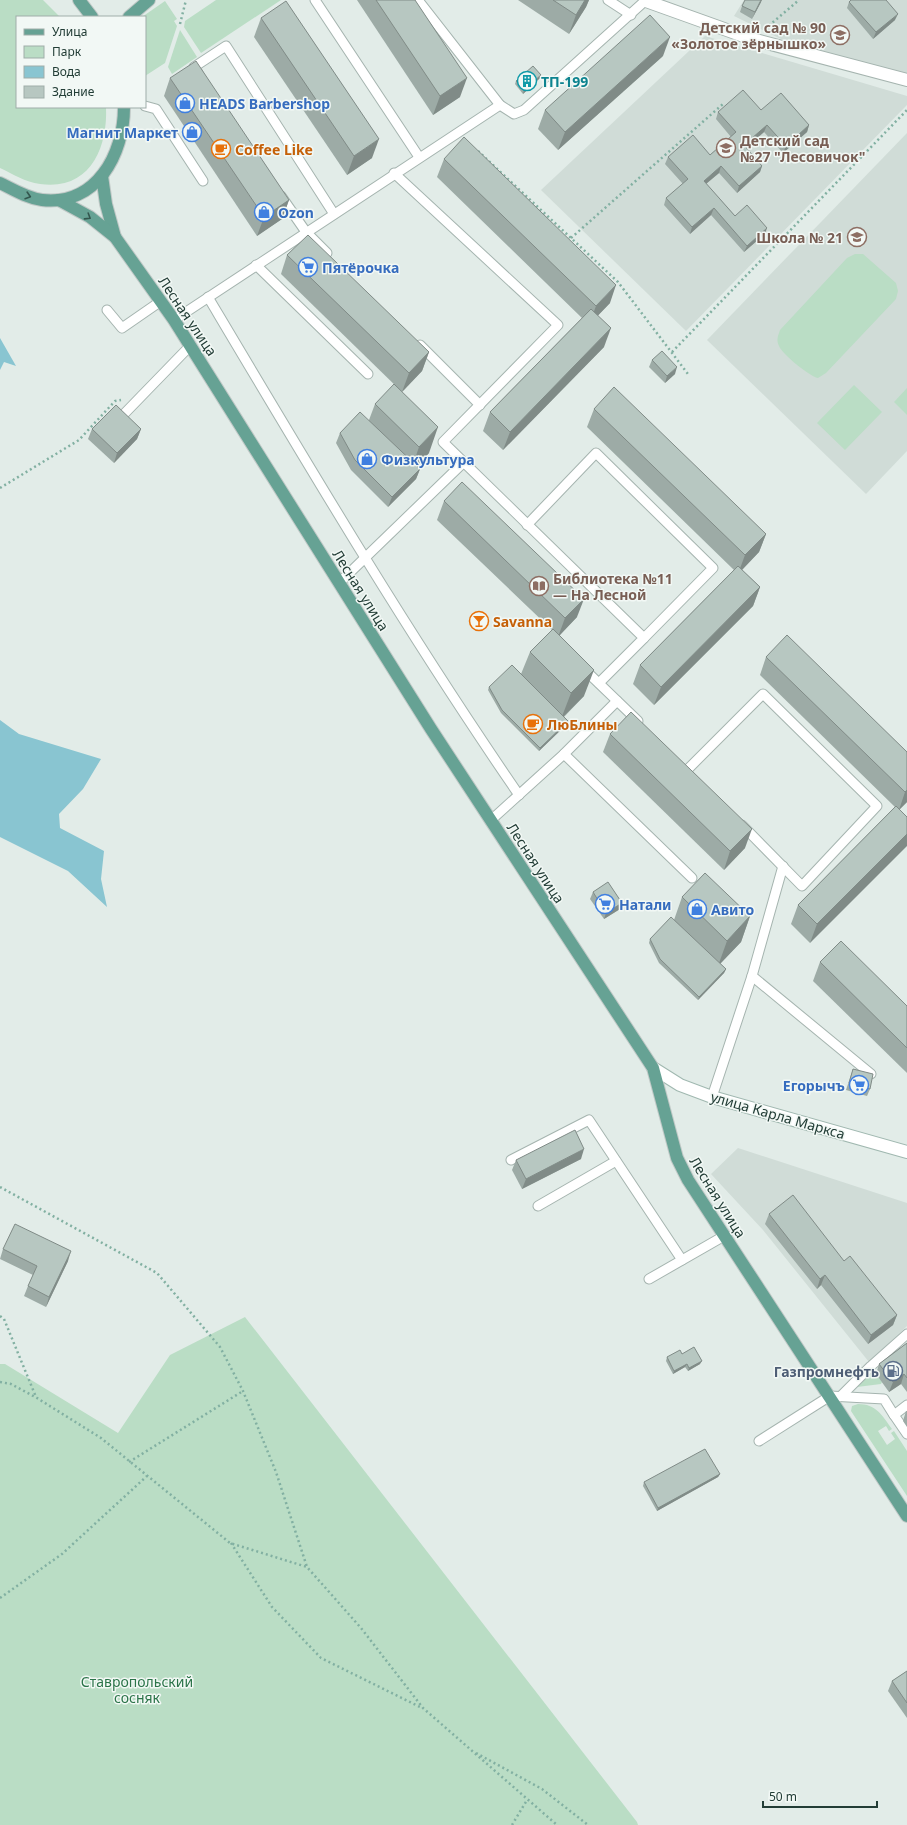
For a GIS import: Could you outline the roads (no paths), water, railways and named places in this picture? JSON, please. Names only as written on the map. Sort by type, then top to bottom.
[{"type":"main road","points":[[79,0],[91,16]]},
{"type":"main road","points":[[131,16],[149,0]]},
{"type":"main road","points":[[0,183],[25,196],[42,200],[59,200],[77,196],[90,189],[102,176],[117,147],[122,129],[124,108]]},
{"type":"main road","name":"Лесная улица","points":[[102,176],[106,204],[115,237]]},
{"type":"main road","name":"Лесная улица","points":[[59,200],[90,217],[115,237],[174,320],[490,821],[652,1068],[677,1158],[688,1180],[724,1236],[835,1396],[907,1516]]},
{"type":"street","points":[[646,0],[752,39],[907,80]]},
{"type":"street","name":"улица Карла Маркса","points":[[652,1068],[680,1085],[712,1097],[907,1152]]},
{"type":"lane","points":[[315,0],[418,157]]},
{"type":"lane","points":[[418,0],[500,105],[507,111],[514,114],[524,110],[646,0]]},
{"type":"lane","points":[[608,0],[631,14]]},
{"type":"lane","points":[[203,80],[194,67],[226,46],[334,214]]},
{"type":"lane","points":[[174,320],[418,157],[500,105]]},
{"type":"lane","points":[[146,106],[156,109],[203,181]]},
{"type":"lane","points":[[394,174],[558,325],[443,442],[644,638]]},
{"type":"lane","points":[[275,186],[306,232],[334,260]]},
{"type":"lane","points":[[256,265],[368,374]]},
{"type":"lane","points":[[208,297],[365,559],[460,709],[519,795]]},
{"type":"lane","points":[[107,310],[122,328],[161,301]]},
{"type":"lane","points":[[413,338],[480,405]]},
{"type":"lane","points":[[124,414],[190,346]]},
{"type":"lane","points":[[527,525],[596,454],[713,568],[599,683]]},
{"type":"lane","points":[[339,583],[464,462]]},
{"type":"lane","points":[[580,665],[643,727]]},
{"type":"lane","points":[[687,770],[762,694],[877,806],[802,886],[735,818]]},
{"type":"lane","points":[[490,821],[564,754],[617,701]]},
{"type":"lane","points":[[564,754],[692,878]]},
{"type":"lane","points":[[712,1097],[752,976],[783,866]]},
{"type":"lane","points":[[752,976],[871,1074]]},
{"type":"lane","points":[[511,1160],[589,1120],[682,1260]]},
{"type":"lane","points":[[538,1206],[616,1161]]},
{"type":"lane","points":[[649,1279],[724,1236]]},
{"type":"lane","points":[[759,1441],[835,1396],[907,1334]]},
{"type":"lane","points":[[835,1396],[884,1399],[907,1434]]},
{"type":"lane","points":[[894,1415],[907,1405]]},
{"type":"water","points":[[0,338],[16,366],[4,362],[0,370]]},
{"type":"water","points":[[0,720],[19,734],[101,759],[83,789],[59,814],[60,828],[104,851],[101,879],[107,907],[68,871],[0,837]]},
{"type":"place","name":"Детский сад № 90 «Золотое зёрнышко»","points":[[840,35]]},
{"type":"place","name":"ТП-199","points":[[527,81]]},
{"type":"place","name":"HEADS Barbershop","points":[[185,103]]},
{"type":"place","name":"Магнит Маркет","points":[[192,132]]},
{"type":"place","name":"Детский сад №27 \"Лесовичок\"","points":[[726,148]]},
{"type":"place","name":"Coffee Like","points":[[221,149]]},
{"type":"place","name":"Ozon","points":[[264,212]]},
{"type":"place","name":"Школа № 21","points":[[857,237]]},
{"type":"place","name":"Пятёрочка","points":[[308,267]]},
{"type":"place","name":"Физкультура","points":[[367,459]]},
{"type":"place","name":"Библиотека №11 — На Лесной","points":[[539,586]]},
{"type":"place","name":"Savanna","points":[[479,621]]},
{"type":"place","name":"ЛюБлины","points":[[533,724]]},
{"type":"place","name":"Натали","points":[[605,904]]},
{"type":"place","name":"Авито","points":[[697,909]]},
{"type":"place","name":"Егорычъ","points":[[859,1085]]},
{"type":"place","name":"Газпромнефть","points":[[893,1371]]},
{"type":"park label","name":"Ставропольский сосняк","points":[[137,1690]]}]
